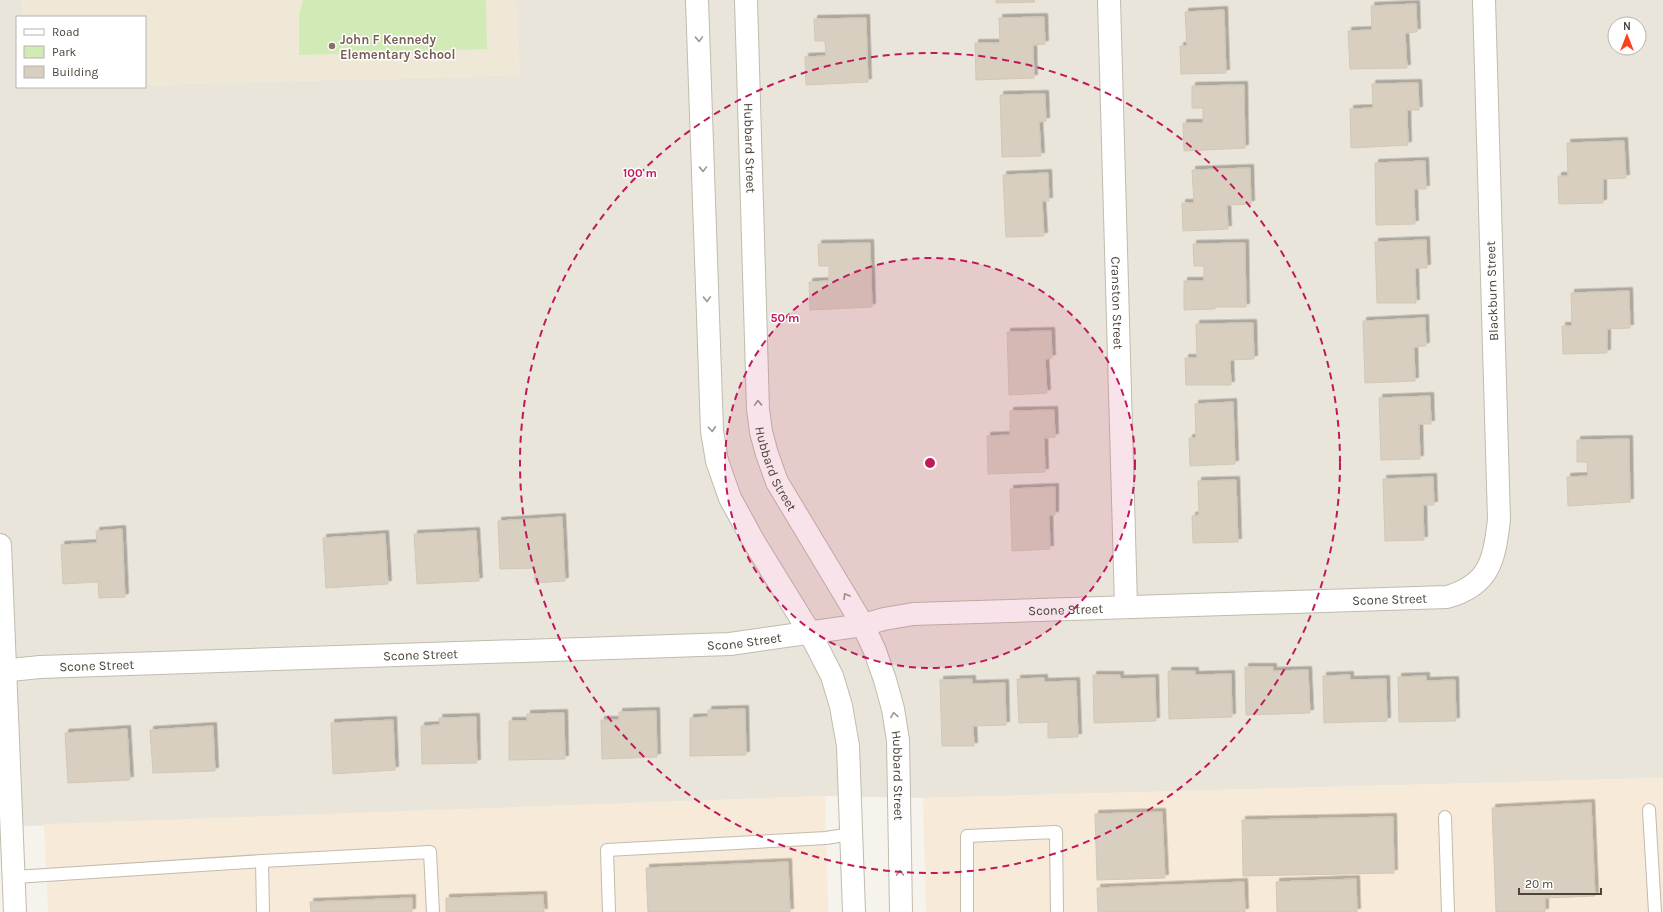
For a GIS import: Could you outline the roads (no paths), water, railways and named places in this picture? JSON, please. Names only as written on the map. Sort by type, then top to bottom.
[{"type":"street","points":[[697,0],[712,431],[717,461],[730,498],[754,542],[810,633],[832,676],[841,706],[848,746],[854,912]]},
{"type":"street","name":"Hubbard Street","points":[[746,0],[758,401],[761,432],[777,482],[863,625],[875,651],[885,680],[893,709],[898,740],[901,912]]},
{"type":"street","name":"Cranston Street","points":[[1109,0],[1126,606]]},
{"type":"street","name":"Blackburn Street","points":[[1480,578],[1486,571],[1494,555],[1499,520],[1484,0]]},
{"type":"street","points":[[0,545],[3,670],[15,877],[15,912]]},
{"type":"street","name":"Scone Street","points":[[3,670],[48,667],[730,644],[863,625],[884,619],[913,614],[1126,606],[1447,597],[1460,594],[1475,584],[1480,578]]},
{"type":"lane","points":[[1649,810],[1655,912]]},
{"type":"lane","points":[[1445,817],[1448,912]]},
{"type":"lane","points":[[968,912],[967,836],[1056,832],[1057,912]]},
{"type":"lane","points":[[609,912],[607,850],[826,838],[851,834]]},
{"type":"lane","points":[[15,877],[430,852],[433,912]]},
{"type":"lane","points":[[262,861],[263,912]]},
{"type":"place","name":"John F Kennedy Elementary School","points":[[332,46]]}]
